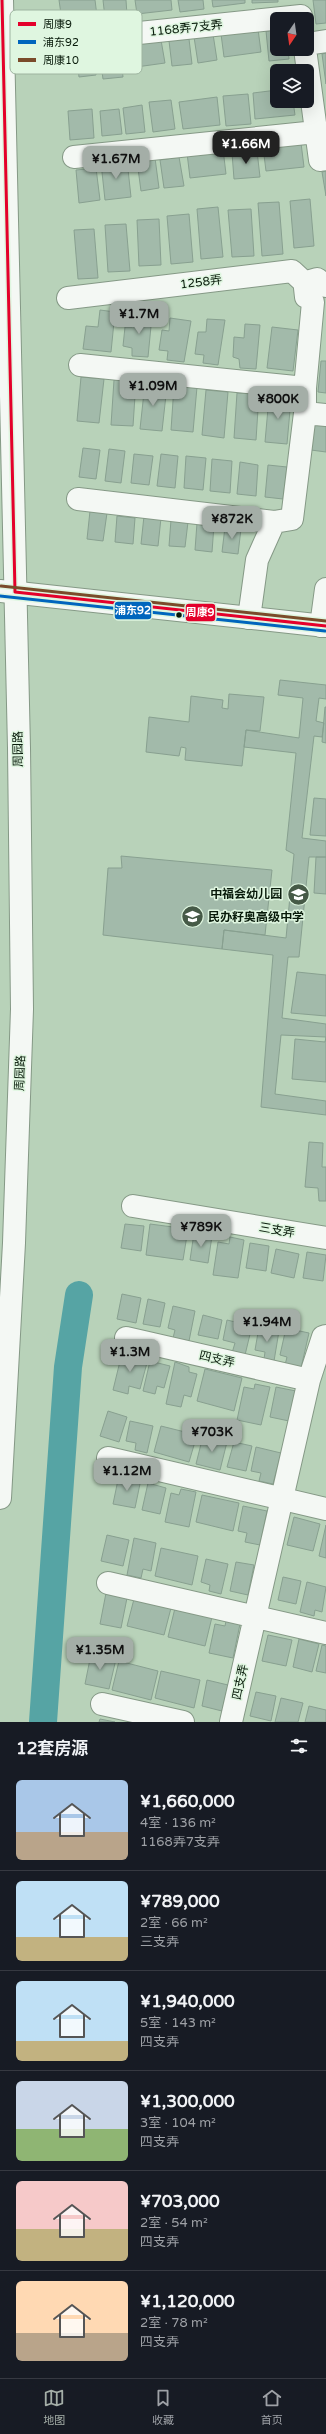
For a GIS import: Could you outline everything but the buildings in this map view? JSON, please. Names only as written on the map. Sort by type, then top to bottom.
[{"type":"street","name":"周园路","points":[[0,1498],[14,1243],[22,1009],[8,592],[2,0]]},
{"type":"street","name":"1168弄7支弄","points":[[142,31],[270,16]]},
{"type":"street","points":[[314,43],[326,41]]},
{"type":"street","points":[[306,56],[320,160],[326,159]]},
{"type":"street","points":[[74,157],[316,132]]},
{"type":"street","name":"1258弄","points":[[68,298],[292,271],[318,292],[305,388],[316,414],[292,519],[274,522],[78,499]]},
{"type":"street","points":[[80,365],[305,388]]},
{"type":"street","points":[[249,618],[257,560],[274,522]]},
{"type":"street","points":[[8,592],[324,626],[326,589]]},
{"type":"street","name":"三支弄","points":[[133,1206],[326,1238]]},
{"type":"street","name":"四支弄","points":[[231,1722],[309,1380],[323,1337],[326,1336]]},
{"type":"street","name":"四支弄","points":[[126,1338],[309,1380]]},
{"type":"street","points":[[108,1458],[326,1509]]},
{"type":"street","points":[[108,1583],[254,1618],[326,1633]]},
{"type":"street","points":[[102,1704],[183,1722]]},
{"type":"waterway","points":[[43,1722],[68,1367],[79,1295]]},
{"type":"transit line","name":"周康9","points":[[2,0],[15,592]]},
{"type":"transit line","name":"周康10","points":[[1,586],[326,621]]},
{"type":"transit line","name":"周康9","points":[[15,592],[326,626]]},
{"type":"transit line","name":"浦东92","points":[[0,596],[325,631]]},
{"type":"place","name":"中福会幼儿园","points":[[298,894]]},
{"type":"place","name":"民办籽奥高级中学","points":[[192,917]]}]
